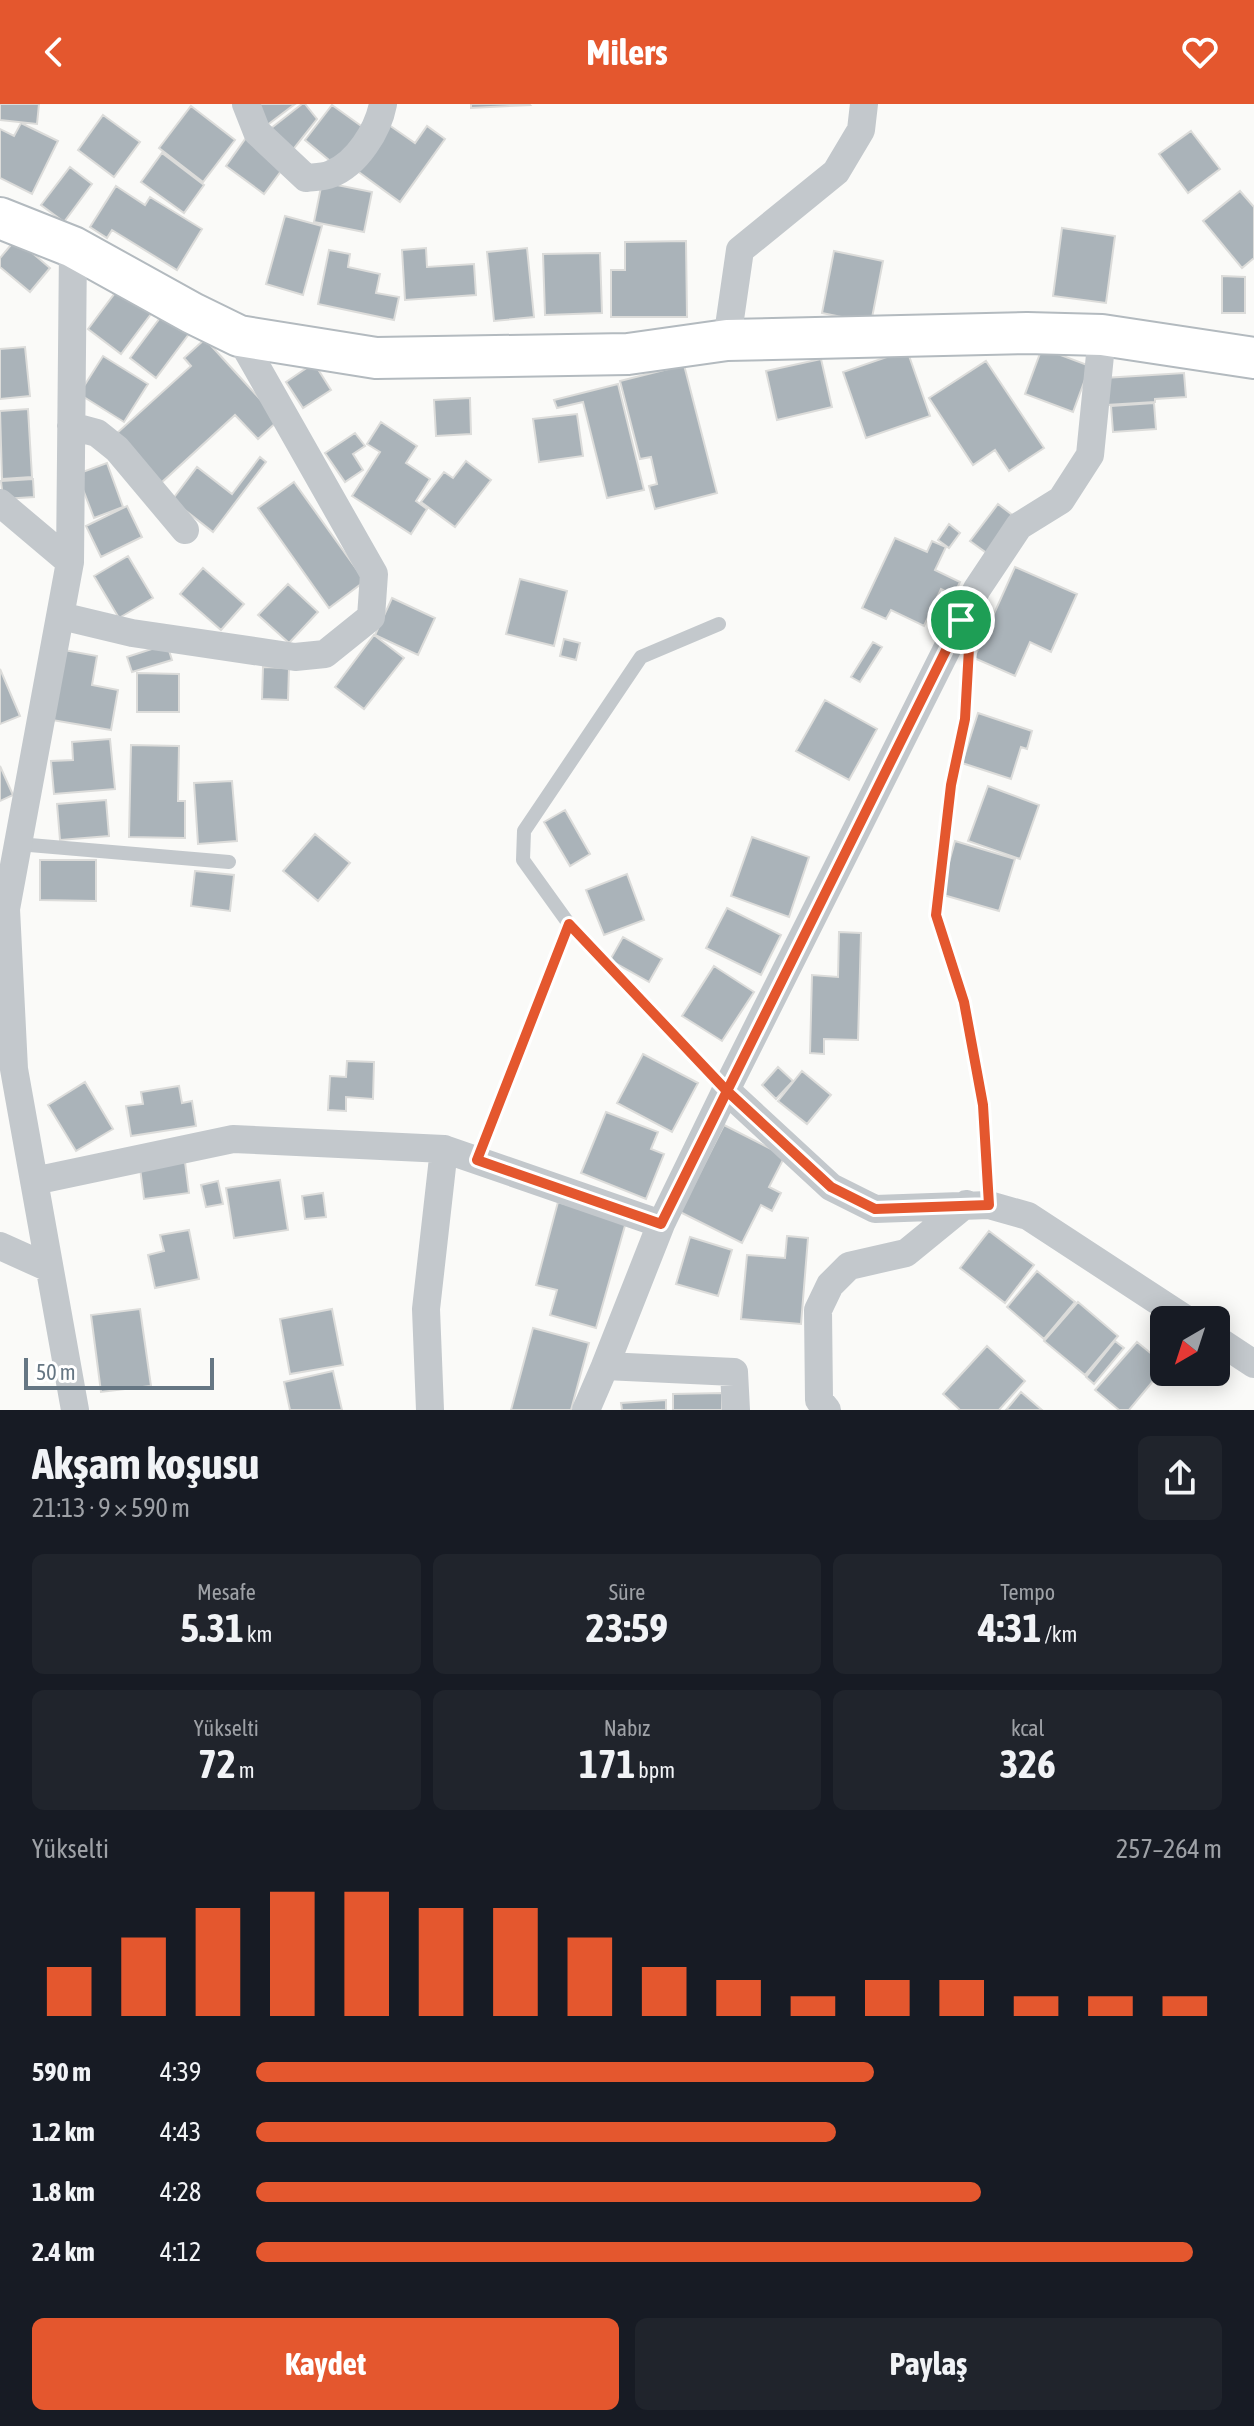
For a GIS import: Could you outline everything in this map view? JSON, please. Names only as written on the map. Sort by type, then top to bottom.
[{"type":"main road","points":[[0,218],[73,247],[239,336],[376,358],[628,354],[727,340],[1027,333],[1102,335],[1254,358]]},
{"type":"street","points":[[246,104],[257,132],[306,178],[331,174],[350,160],[369,139],[383,104]]},
{"type":"street","points":[[727,340],[740,250],[836,172],[861,130],[864,104]]},
{"type":"street","points":[[73,247],[70,562],[18,844],[3,907],[14,1069],[75,1410]]},
{"type":"street","points":[[586,1410],[661,1224],[977,589],[1019,526],[1061,500],[1090,455],[1102,335]]},
{"type":"street","points":[[61,616],[132,633],[295,657],[325,654],[371,617],[374,574],[239,336]]},
{"type":"street","points":[[71,426],[97,433],[117,449],[185,530]]},
{"type":"street","points":[[0,503],[70,562]]},
{"type":"street","points":[[726,1090],[831,1187],[875,1209],[977,1204],[1028,1216],[1166,1306]]},
{"type":"street","points":[[34,1181],[233,1139],[444,1149],[661,1224]]},
{"type":"street","points":[[430,1410],[426,1309],[444,1149]]},
{"type":"street","points":[[827,1410],[819,1400],[818,1310],[830,1285],[849,1266],[906,1253],[977,1204]]},
{"type":"street","points":[[0,1246],[49,1268]]},
{"type":"street","points":[[1230,1348],[1254,1364]]},
{"type":"street","points":[[605,1366],[734,1372],[736,1410]]},
{"type":"lane","points":[[961,620],[969,648],[965,719],[951,785],[936,915],[964,1002],[983,1105],[977,1204]]},
{"type":"lane","points":[[719,624],[641,657],[524,831],[523,860],[569,924],[726,1090]]},
{"type":"lane","points":[[18,844],[229,862]]},
{"type":"lane","points":[[477,1160],[569,924]]},
{"type":"building","points":[[0,104],[39,104],[37,124],[0,120]]},
{"type":"building","points":[[254,104],[295,104],[262,129]]},
{"type":"building","points":[[302,104],[317,119],[291,152],[265,133]]},
{"type":"building","points":[[471,104],[529,104],[530,105],[471,108]]},
{"type":"building","points":[[332,105],[364,128],[335,165],[305,140]]},
{"type":"building","points":[[191,106],[235,140],[203,182],[159,148]]},
{"type":"building","points":[[103,115],[140,142],[114,177],[78,150]]},
{"type":"building","points":[[21,123],[58,141],[32,194],[0,178],[0,129],[14,136]]},
{"type":"building","points":[[389,125],[415,143],[427,126],[445,139],[400,202],[356,170]]},
{"type":"building","points":[[1191,131],[1220,169],[1188,193],[1159,154]]},
{"type":"building","points":[[248,135],[287,163],[264,194],[226,166]]},
{"type":"building","points":[[162,153],[204,185],[184,213],[141,182]]},
{"type":"building","points":[[70,167],[92,184],[64,222],[41,205]]},
{"type":"building","points":[[322,182],[372,192],[364,232],[314,222]]},
{"type":"building","points":[[116,186],[145,205],[150,197],[202,229],[177,270],[112,230],[107,238],[90,227]]},
{"type":"building","points":[[1240,191],[1254,207],[1254,258],[1242,268],[1203,221]]},
{"type":"building","points":[[285,216],[322,226],[303,295],[266,284]]},
{"type":"building","points":[[1062,228],[1115,236],[1106,303],[1053,296]]},
{"type":"building","points":[[16,239],[50,268],[30,292],[0,267],[0,258]]},
{"type":"building","points":[[686,241],[687,317],[611,317],[611,270],[625,270],[625,242]]},
{"type":"building","points":[[426,248],[427,267],[474,264],[476,295],[405,300],[402,250]]},
{"type":"building","points":[[527,248],[534,317],[494,321],[487,252]]},
{"type":"building","points":[[329,250],[350,254],[348,267],[380,274],[376,293],[399,297],[394,320],[318,304]]},
{"type":"building","points":[[834,251],[883,261],[871,323],[822,313]]},
{"type":"building","points":[[600,253],[602,313],[545,315],[543,254]]},
{"type":"building","points":[[1222,276],[1245,277],[1245,313],[1222,313]]},
{"type":"building","points":[[121,285],[154,310],[121,354],[88,329]]},
{"type":"building","points":[[163,314],[189,334],[156,378],[130,358]]},
{"type":"building","points":[[205,339],[279,420],[258,439],[235,415],[161,483],[116,434],[191,366],[184,358]]},
{"type":"building","points":[[25,347],[30,396],[0,399],[0,349]]},
{"type":"building","points":[[1042,348],[1090,366],[1073,412],[1025,394]]},
{"type":"building","points":[[907,350],[930,416],[866,438],[843,372]]},
{"type":"building","points":[[103,356],[148,384],[124,422],[79,394]]},
{"type":"building","points":[[821,359],[832,407],[777,420],[766,371]]},
{"type":"building","points":[[986,361],[1044,448],[1009,471],[995,450],[973,465],[929,398]]},
{"type":"building","points":[[314,363],[331,390],[303,408],[286,382]]},
{"type":"building","points":[[684,365],[717,493],[655,509],[649,486],[657,484],[651,457],[640,459],[620,381]]},
{"type":"building","points":[[1184,373],[1186,397],[1106,405],[1104,378]]},
{"type":"building","points":[[618,384],[644,490],[607,498],[583,402],[557,408],[554,400]]},
{"type":"building","points":[[470,398],[471,434],[436,436],[434,400]]},
{"type":"building","points":[[1154,403],[1156,429],[1113,432],[1111,406]]},
{"type":"building","points":[[28,409],[32,477],[2,479],[0,411]]},
{"type":"building","points":[[577,414],[583,456],[539,462],[533,419]]},
{"type":"building","points":[[381,422],[417,446],[406,463],[430,479],[416,501],[427,509],[411,534],[352,496],[380,452],[367,444]]},
{"type":"building","points":[[355,433],[365,446],[353,454],[363,470],[345,482],[325,453]]},
{"type":"building","points":[[260,457],[266,462],[213,532],[172,500],[197,467],[232,494]]},
{"type":"building","points":[[466,461],[491,480],[455,527],[421,502],[444,472],[453,478]]},
{"type":"building","points":[[107,463],[123,507],[94,518],[77,474]]},
{"type":"building","points":[[33,479],[34,497],[3,499],[1,481]]},
{"type":"building","points":[[294,482],[365,581],[329,608],[258,508]]},
{"type":"building","points":[[998,504],[1015,517],[988,554],[970,541]]},
{"type":"building","points":[[127,506],[142,537],[101,557],[86,526]]},
{"type":"building","points":[[949,524],[960,533],[949,548],[938,540]]},
{"type":"building","points":[[895,538],[927,552],[932,541],[946,547],[935,570],[960,582],[954,595],[941,589],[924,626],[891,610],[886,619],[862,608]]},
{"type":"building","points":[[128,556],[153,598],[119,618],[94,576]]},
{"type":"building","points":[[1015,567],[1077,594],[1051,652],[1030,642],[1015,676],[974,658]]},
{"type":"building","points":[[203,568],[244,604],[221,630],[180,594]]},
{"type":"building","points":[[520,579],[567,591],[554,646],[506,634]]},
{"type":"building","points":[[288,584],[318,612],[289,643],[258,615]]},
{"type":"building","points":[[392,598],[435,618],[418,655],[375,635]]},
{"type":"building","points":[[374,635],[404,658],[364,709],[335,687]]},
{"type":"building","points":[[564,639],[580,643],[576,660],[560,656]]},
{"type":"building","points":[[873,642],[882,647],[860,682],[851,677]]},
{"type":"building","points":[[167,644],[172,660],[132,672],[127,657]]},
{"type":"building","points":[[64,650],[97,656],[92,685],[118,690],[111,730],[52,720]]},
{"type":"building","points":[[263,667],[289,668],[288,700],[262,699]]},
{"type":"building","points":[[0,669],[20,716],[0,724]]},
{"type":"building","points":[[137,673],[179,674],[179,712],[137,712]]},
{"type":"building","points":[[825,700],[877,729],[849,780],[796,751]]},
{"type":"building","points":[[978,713],[1032,731],[1027,749],[1021,747],[1011,779],[962,763]]},
{"type":"building","points":[[110,739],[115,789],[54,794],[51,761],[73,760],[72,742]]},
{"type":"building","points":[[131,745],[179,746],[178,801],[185,801],[185,838],[129,837]]},
{"type":"building","points":[[0,766],[13,795],[0,801]]},
{"type":"building","points":[[232,781],[237,841],[198,844],[194,783]]},
{"type":"building","points":[[988,786],[1039,805],[1020,859],[968,841]]},
{"type":"building","points":[[106,800],[109,836],[60,840],[57,804]]},
{"type":"building","points":[[565,810],[590,854],[570,866],[544,822]]},
{"type":"building","points":[[315,834],[350,863],[318,901],[283,871]]},
{"type":"building","points":[[752,837],[809,857],[789,917],[731,896]]},
{"type":"building","points":[[955,841],[1015,859],[999,911],[940,894]]},
{"type":"building","points":[[40,860],[96,860],[96,901],[40,900]]},
{"type":"building","points":[[195,871],[234,875],[230,911],[191,906]]},
{"type":"building","points":[[627,874],[644,920],[604,935],[586,890]]},
{"type":"building","points":[[727,908],[781,935],[761,975],[706,948]]},
{"type":"building","points":[[839,932],[861,933],[858,1040],[824,1039],[824,1054],[810,1053],[812,975],[838,977]]},
{"type":"building","points":[[623,937],[662,959],[649,982],[610,960]]},
{"type":"building","points":[[714,966],[754,992],[722,1041],[682,1016]]},
{"type":"building","points":[[643,1054],[698,1083],[672,1132],[617,1103]]},
{"type":"building","points":[[347,1061],[374,1062],[373,1099],[346,1097],[346,1111],[328,1110],[330,1076],[346,1077]]},
{"type":"building","points":[[778,1067],[793,1081],[776,1099],[762,1085]]},
{"type":"building","points":[[802,1071],[831,1095],[807,1124],[778,1101]]},
{"type":"building","points":[[85,1082],[113,1129],[76,1151],[48,1105]]},
{"type":"building","points":[[179,1086],[182,1103],[192,1101],[196,1126],[131,1136],[126,1106],[143,1104],[141,1092]]},
{"type":"building","points":[[606,1112],[658,1132],[651,1149],[664,1154],[646,1199],[581,1173]]},
{"type":"building","points":[[724,1125],[785,1156],[769,1187],[781,1193],[772,1211],[761,1205],[742,1243],[680,1212]]},
{"type":"building","points":[[185,1162],[189,1193],[144,1199],[140,1168]]},
{"type":"building","points":[[280,1180],[288,1230],[234,1238],[226,1188]]},
{"type":"building","points":[[218,1181],[223,1204],[206,1207],[201,1185]]},
{"type":"building","points":[[323,1193],[326,1217],[305,1219],[302,1196]]},
{"type":"building","points":[[558,1202],[626,1222],[596,1328],[550,1315],[557,1290],[536,1285]]},
{"type":"building","points":[[189,1230],[199,1279],[155,1288],[148,1255],[164,1251],[160,1235]]},
{"type":"building","points":[[989,1231],[1034,1265],[1005,1303],[960,1268]]},
{"type":"building","points":[[787,1236],[808,1238],[801,1324],[741,1319],[747,1255],[785,1258]]},
{"type":"building","points":[[690,1237],[732,1250],[718,1296],[676,1284]]},
{"type":"building","points":[[1037,1271],[1075,1302],[1044,1339],[1007,1307]]},
{"type":"building","points":[[1078,1302],[1118,1336],[1085,1375],[1044,1341]]},
{"type":"building","points":[[140,1309],[151,1386],[101,1392],[91,1315]]},
{"type":"building","points":[[332,1309],[343,1365],[290,1374],[280,1319]]},
{"type":"building","points":[[533,1328],[589,1343],[571,1410],[511,1410]]},
{"type":"building","points":[[1115,1341],[1124,1348],[1094,1384],[1086,1377]]},
{"type":"building","points":[[1137,1342],[1150,1353],[1150,1385],[1129,1410],[1119,1410],[1095,1390]]},
{"type":"building","points":[[987,1346],[1025,1381],[999,1410],[960,1410],[943,1394]]},
{"type":"building","points":[[333,1371],[342,1410],[290,1410],[284,1382]]},
{"type":"building","points":[[1021,1392],[1042,1410],[1006,1410]]},
{"type":"building","points":[[722,1393],[722,1410],[673,1410],[673,1394]]},
{"type":"building","points":[[666,1400],[666,1410],[622,1410],[621,1403]]},
{"type":"route","points":[[961,620],[726,1090],[661,1224],[477,1160],[569,924],[726,1090],[831,1187],[875,1209],[989,1205],[983,1105],[964,1002],[936,915],[951,785],[965,719],[969,648],[961,620]]}]
